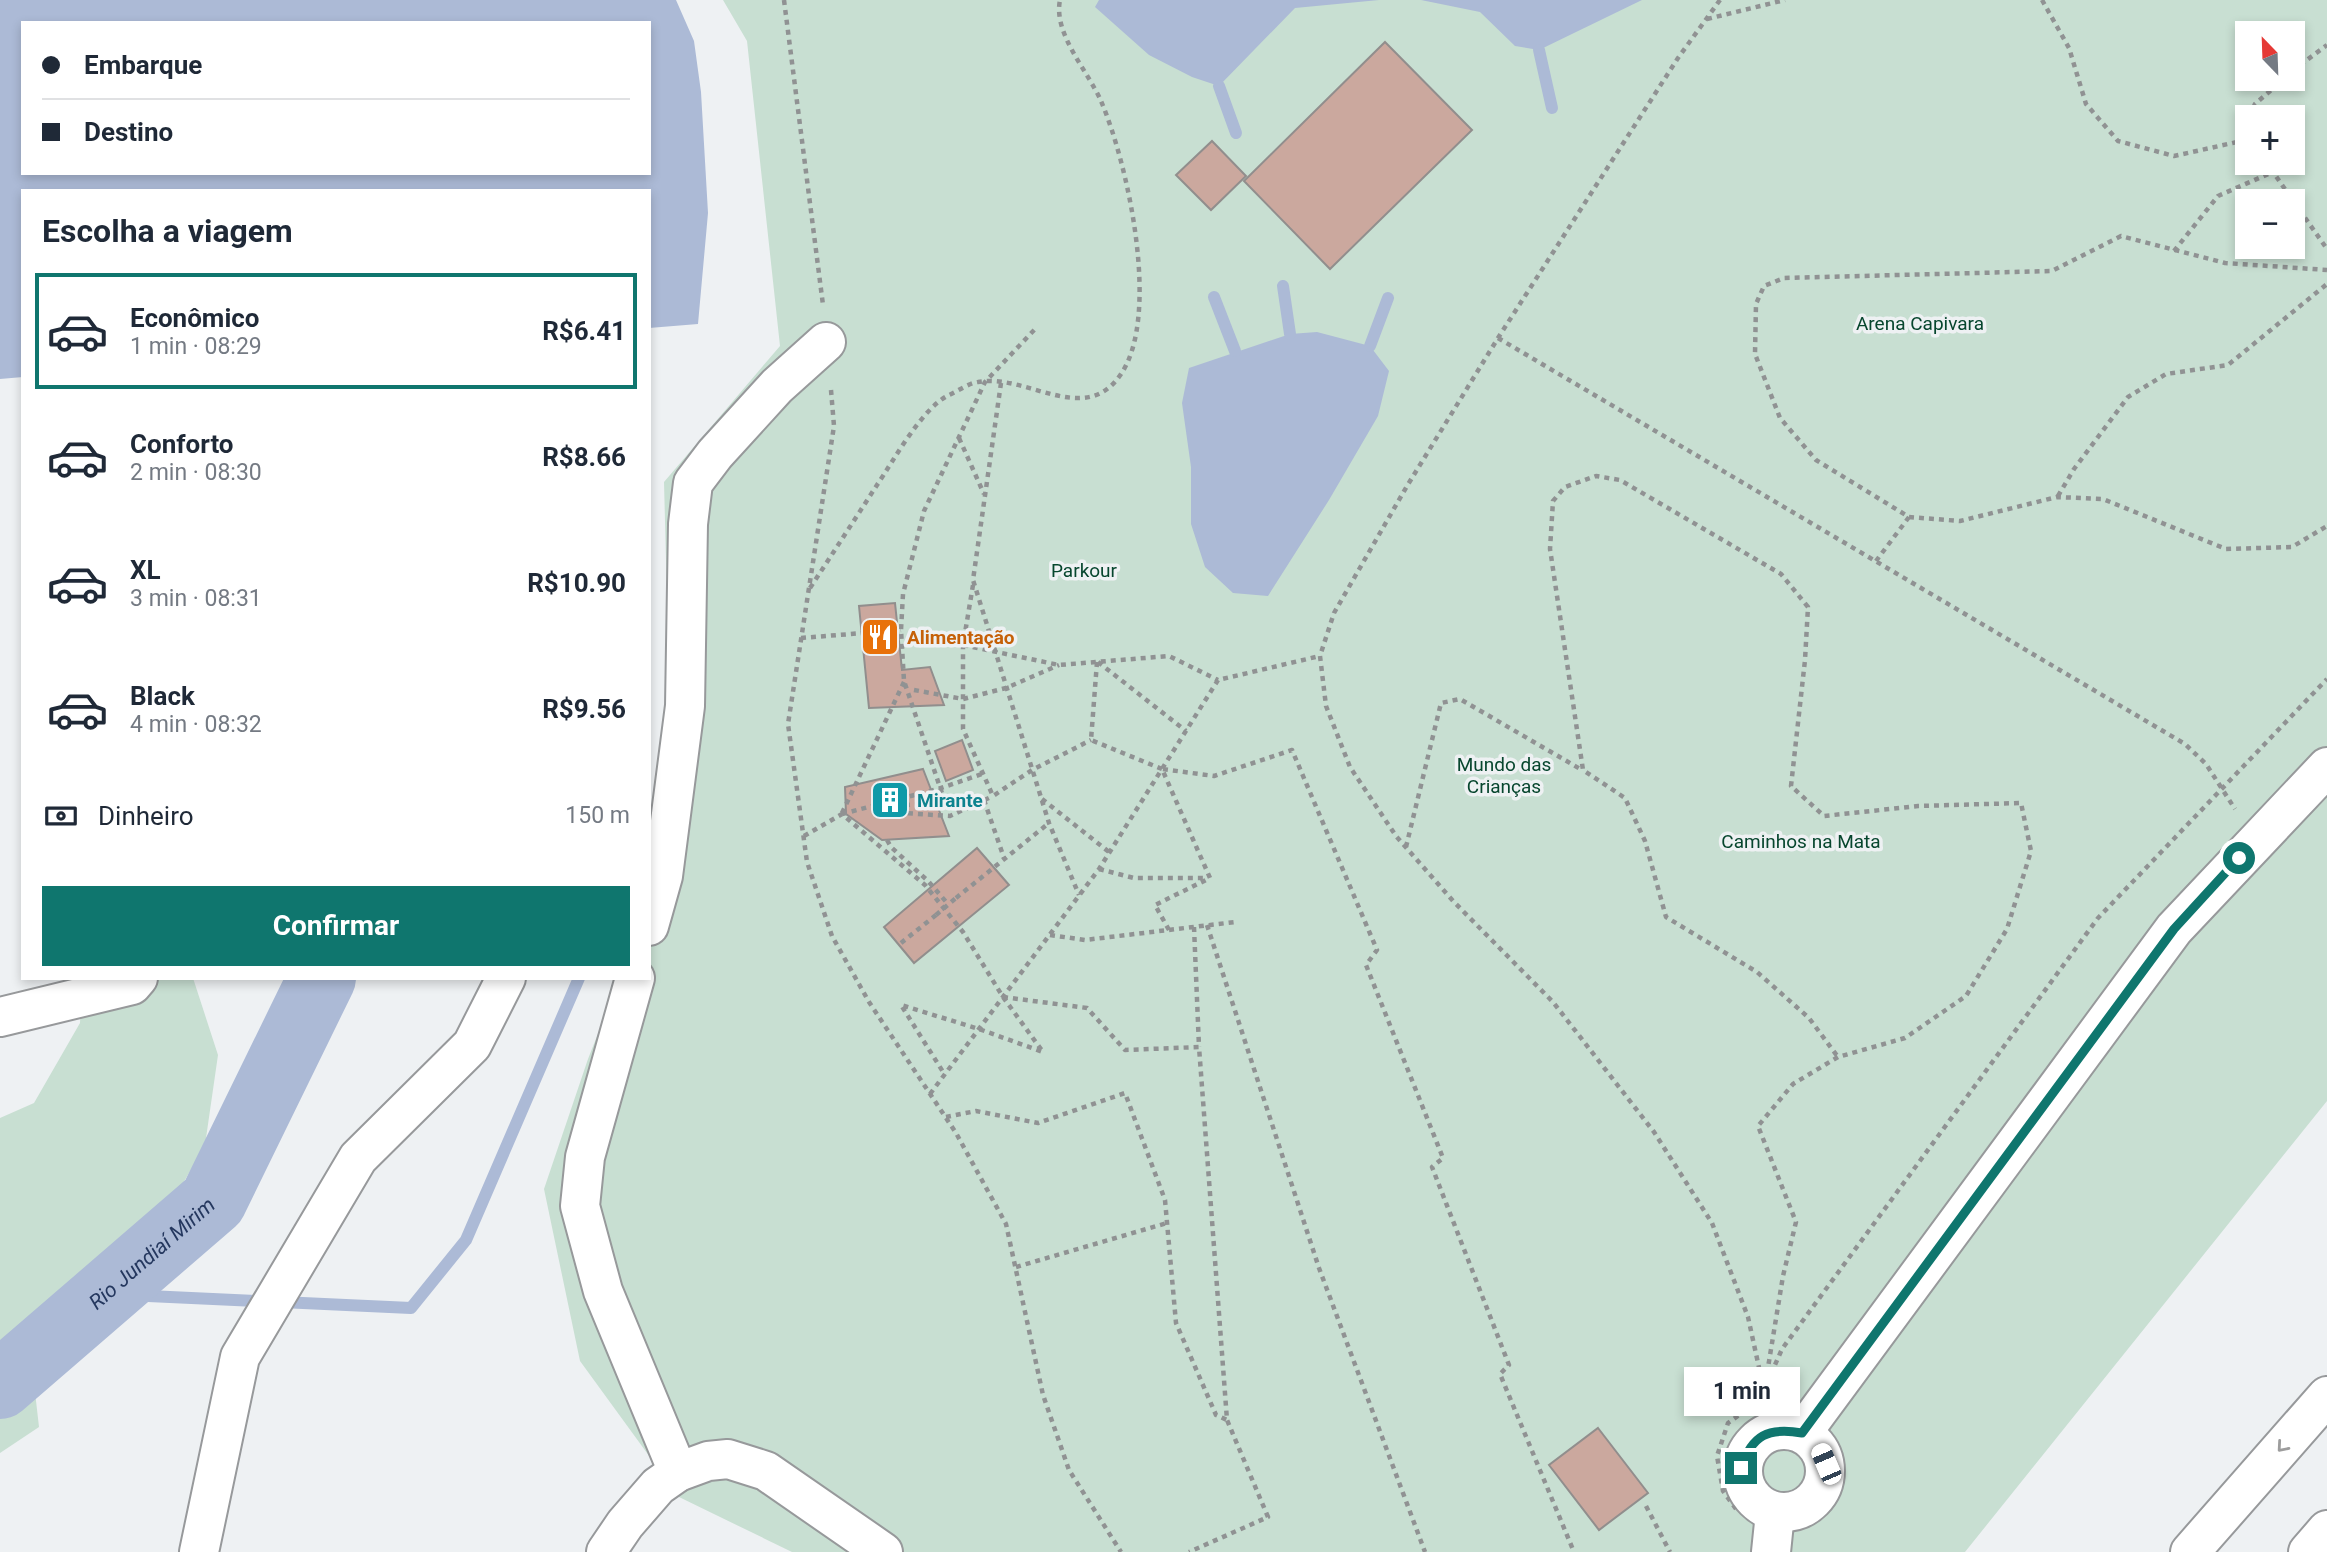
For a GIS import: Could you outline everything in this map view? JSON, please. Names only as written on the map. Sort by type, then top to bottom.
[{"type":"main road","points":[[651,919],[663,876],[685,706],[688,524],[693,483],[715,454],[777,386],[827,342]]},
{"type":"main road","points":[[1802,1433],[2174,929],[2327,766]]},
{"type":"main road","points":[[0,1017],[132,985],[136,980]]},
{"type":"main road","points":[[199,1552],[240,1357],[358,1158],[472,1045],[505,980]]},
{"type":"main road","points":[[634,980],[585,1157],[580,1206],[603,1291],[678,1472]]},
{"type":"main road","points":[[2190,1552],[2327,1396]]},
{"type":"main road","points":[[1759,1516],[1796,1512],[1813,1502],[1824,1484],[1826,1464],[1818,1446],[1802,1433],[1782,1429],[1763,1435],[1748,1449],[1741,1468],[1745,1488],[1757,1504],[1759,1516],[1771,1552]]},
{"type":"main road","points":[[606,1552],[625,1524],[658,1486],[678,1472],[708,1461],[729,1459],[765,1471],[883,1552]]},
{"type":"main road","points":[[2308,1552],[2327,1530]]},
{"type":"path","points":[[784,0],[820,266],[834,426],[788,724],[807,862],[832,936],[869,1002],[946,1117],[1006,1224],[1044,1395],[1069,1470],[1121,1552]]},
{"type":"path","points":[[808,590],[917,424],[946,397],[979,382],[1008,382],[1059,397],[1090,398],[1112,387],[1129,362],[1137,332],[1141,297],[1132,212],[1120,152],[1100,99],[1069,45],[1058,11],[1060,0]]},
{"type":"path","points":[[1720,0],[1678,58],[1498,338],[1407,486],[1334,613],[1320,656],[1326,706],[1350,767],[1406,848],[1453,901],[1553,1002],[1654,1132],[1712,1223],[1748,1317],[1763,1390]]},
{"type":"path","points":[[1706,19],[1785,0]]},
{"type":"path","points":[[2042,0],[2069,48],[2086,104],[2118,141],[2174,156],[2235,142]]},
{"type":"path","points":[[2305,61],[2327,45]]},
{"type":"path","points":[[2255,105],[2270,91]]},
{"type":"path","points":[[2174,251],[2218,197],[2266,175]]},
{"type":"path","points":[[2275,175],[2327,249]]},
{"type":"path","points":[[2327,270],[2225,262],[2121,236],[2052,271],[1784,278],[1764,286],[1756,304],[1755,354],[1780,418],[1816,460],[1909,517],[1960,521],[2057,497],[2103,499],[2227,549],[2292,547],[2327,526]]},
{"type":"path","points":[[2057,497],[2128,397],[2166,374],[2228,365],[2327,284]]},
{"type":"path","points":[[895,806],[946,802],[904,681],[901,630],[903,594],[924,511],[985,382],[1036,328]]},
{"type":"path","points":[[1498,338],[2185,744],[2206,764],[2223,788],[2254,842]]},
{"type":"path","points":[[993,796],[963,729],[963,645],[1001,383]]},
{"type":"path","points":[[959,437],[985,496]]},
{"type":"path","points":[[1583,770],[1550,549],[1553,501],[1565,487],[1596,476],[1620,480],[1781,574],[1808,607],[1791,786],[1824,816],[1918,806],[2021,803],[2031,851],[2007,929],[1966,996],[1905,1038],[1838,1057],[1793,1084],[1758,1126],[1796,1222],[1783,1276],[1763,1398],[1728,1423],[1717,1456],[1723,1491],[1759,1516]]},
{"type":"path","points":[[1876,561],[1909,517]]},
{"type":"path","points":[[973,580],[1049,823],[1079,895]]},
{"type":"path","points":[[801,638],[901,630]]},
{"type":"path","points":[[963,645],[1059,665],[1169,656],[1218,680],[1320,656]]},
{"type":"path","points":[[1097,662],[1185,732]]},
{"type":"path","points":[[1091,740],[1097,662]]},
{"type":"path","points":[[914,690],[963,699],[1006,688],[1059,665]]},
{"type":"path","points":[[1763,1390],[1782,1349],[2098,918],[2327,679]]},
{"type":"path","points":[[930,1094],[1099,869],[1218,680]]},
{"type":"path","points":[[842,814],[904,681]]},
{"type":"path","points":[[1406,848],[1441,703],[1460,699],[1583,770],[1625,798],[1646,841],[1666,917],[1757,972],[1809,1018],[1838,1057]]},
{"type":"path","points":[[888,812],[950,816],[993,796],[1032,770],[1091,740],[1162,769],[1214,776],[1292,750],[1377,950],[1366,965],[1443,1158],[1432,1167],[1509,1365],[1500,1374],[1574,1552]]},
{"type":"path","points":[[1162,769],[1210,878]]},
{"type":"path","points":[[804,836],[842,814],[941,789],[985,773]]},
{"type":"path","points":[[1041,799],[1109,852]]},
{"type":"path","points":[[984,800],[1004,858]]},
{"type":"path","points":[[842,814],[946,906]]},
{"type":"path","points":[[901,943],[1049,823]]},
{"type":"path","points":[[887,840],[891,847],[928,881],[1003,997],[1043,1052],[901,1005],[944,1075]]},
{"type":"path","points":[[1099,869],[1134,878],[1210,878]]},
{"type":"path","points":[[1169,930],[1154,905],[1210,878]]},
{"type":"path","points":[[1049,935],[1085,940],[1235,922]]},
{"type":"path","points":[[1208,925],[1319,1268],[1425,1552]]},
{"type":"path","points":[[1189,1552],[1268,1517],[1227,1420],[1199,1047],[1194,927]]},
{"type":"path","points":[[1003,997],[1087,1008],[1125,1050],[1199,1047]]},
{"type":"path","points":[[946,1117],[976,1111],[1038,1123],[1125,1093],[1165,1200],[1176,1323],[1216,1415],[1227,1420]]},
{"type":"path","points":[[1016,1267],[1167,1223]]},
{"type":"path","points":[[1646,1506],[1670,1552]]},
{"type":"green space","name":"Mundo das Crianças","points":[[723,0],[2327,0],[2327,1101],[1965,1552],[792,1552],[679,1497],[580,1361],[544,1189],[588,1059],[619,980],[651,980],[651,854],[670,716],[664,482],[780,346],[747,41]]},
{"type":"green space","points":[[82,980],[194,980],[218,1055],[205,1145],[119,1295],[35,1392],[39,1427],[0,1453],[0,1118],[34,1103],[80,1023]]},
{"type":"water","points":[[0,0],[676,0],[694,41],[701,92],[708,213],[698,324],[651,328],[651,189],[21,189],[21,377],[0,379]]},
{"type":"water","points":[[1099,0],[1379,0],[1295,8],[1219,86],[1192,77],[1149,55],[1095,7]]},
{"type":"water","points":[[1421,0],[1642,0],[1539,50],[1515,46],[1480,12]]},
{"type":"water","points":[[1317,332],[1370,346],[1389,371],[1378,416],[1268,596],[1233,593],[1205,567],[1191,524],[1191,467],[1182,403],[1189,368],[1290,334]]},
{"type":"building","points":[[1385,42],[1472,130],[1330,269],[1244,181]]},
{"type":"building","points":[[1212,141],[1246,176],[1211,210],[1176,175]]},
{"type":"building","name":"Alimentação","points":[[895,603],[902,670],[930,667],[944,705],[869,708],[859,606]]},
{"type":"building","points":[[962,740],[973,770],[946,781],[935,751]]},
{"type":"building","name":"Mirante","points":[[923,769],[949,836],[882,840],[846,814],[845,787]]},
{"type":"building","points":[[977,848],[1009,885],[914,963],[884,927]]},
{"type":"building","points":[[1598,1428],[1648,1493],[1599,1530],[1549,1465]]},
{"type":"waterway","points":[[1539,50],[1552,108]]},
{"type":"waterway","points":[[1219,86],[1236,133]]},
{"type":"waterway","points":[[1283,286],[1290,334]]},
{"type":"waterway","points":[[1214,297],[1235,351]]},
{"type":"waterway","points":[[1370,346],[1388,298]]},
{"type":"waterway","name":"Rio Jundiaí Mirim","points":[[0,1385],[213,1201],[321,980]]},
{"type":"waterway","points":[[105,1294],[411,1308],[466,1240],[578,980]]},
{"type":"place","name":"Alimentação","points":[[880,637]]},
{"type":"place","name":"Mirante","points":[[890,800]]},
{"type":"route","points":[[1741,1468],[1748,1449],[1763,1435],[1782,1429],[1802,1433],[2174,929],[2239,858]]},
{"type":"park label","name":"Arena Capivara","points":[[1920,323]]},
{"type":"park label","name":"Parkour","points":[[1084,570]]},
{"type":"park label","name":"Caminhos na Mata","points":[[1801,841]]}]
